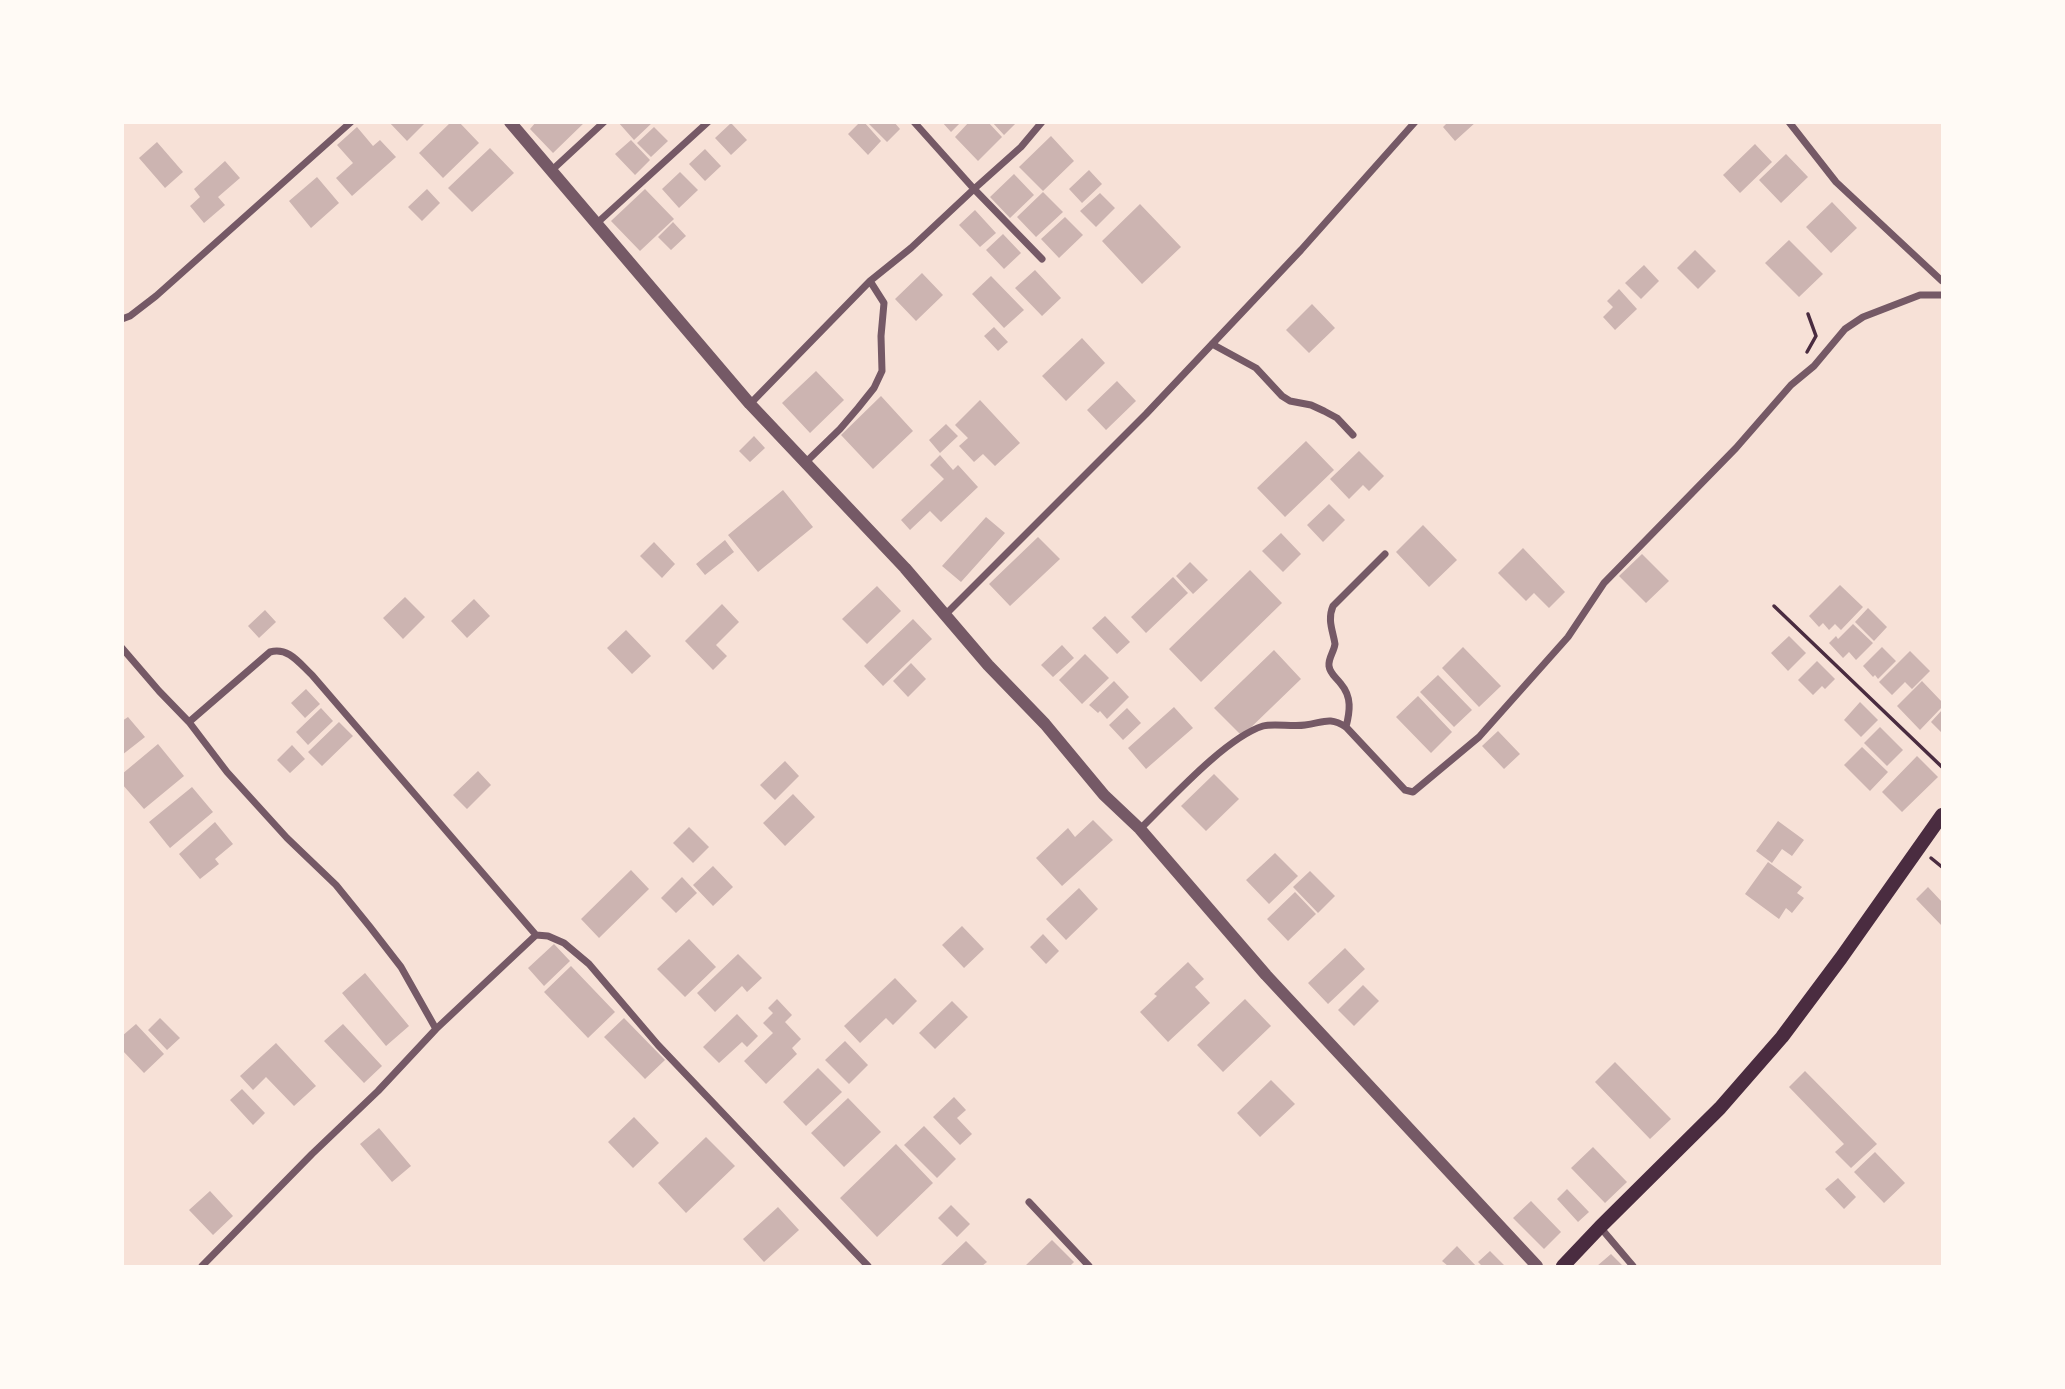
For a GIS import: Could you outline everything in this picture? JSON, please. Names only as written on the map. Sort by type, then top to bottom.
[{"type":"main road","points":[[1563,1266],[1720,1108],[1782,1037],[1942,814]]},
{"type":"street","points":[[122,319],[156,296],[351,122]]},
{"type":"street","points":[[510,122],[750,404],[905,568],[988,665],[1045,724],[1104,795],[1140,830],[1266,975],[1537,1266]]},
{"type":"street","points":[[551,171],[604,122]]},
{"type":"street","points":[[596,224],[708,122]]},
{"type":"street","points":[[914,122],[1042,259]]},
{"type":"street","points":[[750,404],[870,281],[911,248],[1021,147],[1042,122]]},
{"type":"street","points":[[946,614],[1146,414],[1301,250],[1415,122]]},
{"type":"street","points":[[1788,122],[1836,182],[1942,281]]},
{"type":"street","points":[[805,463],[858,408],[874,388],[882,371],[884,303],[870,281]]},
{"type":"street","points":[[1140,830],[1211,761],[1254,730],[1266,725],[1289,727],[1336,720],[1346,727],[1405,790],[1413,792],[1479,737],[1568,637],[1604,583],[1736,448],[1791,385],[1814,366],[1845,329],[1863,317],[1920,295],[1942,295]]},
{"type":"street","points":[[1212,344],[1256,368],[1290,401],[1324,411],[1336,418],[1353,435]]},
{"type":"street","points":[[1346,727],[1350,711],[1347,691],[1332,675],[1329,667],[1335,644],[1329,614],[1333,606],[1385,554]]},
{"type":"street","points":[[122,648],[189,722],[227,772],[287,838],[336,885],[401,967],[436,1029]]},
{"type":"street","points":[[189,722],[270,652],[279,650],[288,653],[312,675],[536,935],[548,936],[564,943],[589,964],[658,1045],[868,1266]]},
{"type":"street","points":[[202,1266],[378,1091],[436,1029],[536,935]]},
{"type":"street","points":[[1029,1202],[1089,1266]]},
{"type":"street","points":[[1600,1227],[1633,1266]]},
{"type":"path","points":[[1805,355],[1816,336],[1808,314]]},
{"type":"path","points":[[1774,606],[1942,767]]},
{"type":"building","points":[[389,122],[426,122],[407,141]]},
{"type":"building","points":[[451,122],[459,122],[479,143],[443,178],[419,153]]},
{"type":"building","points":[[536,122],[585,122],[553,153],[530,129]]},
{"type":"building","points":[[618,122],[653,122],[634,140]]},
{"type":"building","points":[[860,122],[864,122],[881,141],[868,155],[848,134]]},
{"type":"building","points":[[867,122],[894,122],[900,129],[887,142]]},
{"type":"building","points":[[942,122],[961,122],[951,132]]},
{"type":"building","points":[[969,122],[988,122],[1002,137],[978,161],[955,137]]},
{"type":"building","points":[[992,122],[1017,122],[1004,135]]},
{"type":"building","points":[[1448,122],[1476,122],[1455,141],[1443,127]]},
{"type":"building","points":[[731,123],[747,140],[731,155],[715,138]]},
{"type":"building","points":[[357,127],[373,146],[380,140],[396,157],[352,196],[336,178],[353,163],[337,145]]},
{"type":"building","points":[[654,127],[668,141],[651,157],[637,143]]},
{"type":"building","points":[[1051,136],[1074,161],[1043,191],[1019,167]]},
{"type":"building","points":[[631,140],[650,160],[635,175],[615,154]]},
{"type":"building","points":[[157,142],[183,172],[165,188],[139,158]]},
{"type":"building","points":[[1755,144],[1772,162],[1740,193],[1723,175]]},
{"type":"building","points":[[490,148],[514,173],[472,212],[448,188]]},
{"type":"building","points":[[705,149],[721,166],[705,181],[689,164]]},
{"type":"building","points":[[1786,154],[1808,177],[1781,203],[1759,180]]},
{"type":"building","points":[[225,161],[240,178],[218,197],[225,205],[204,223],[190,206],[200,197],[194,189]]},
{"type":"building","points":[[1089,170],[1102,184],[1082,203],[1069,189]]},
{"type":"building","points":[[680,172],[698,190],[679,208],[662,189]]},
{"type":"building","points":[[1014,174],[1034,195],[1010,218],[990,197]]},
{"type":"building","points":[[317,177],[339,203],[311,228],[289,201]]},
{"type":"building","points":[[427,189],[440,203],[422,221],[408,207]]},
{"type":"building","points":[[645,189],[674,219],[640,251],[611,221]]},
{"type":"building","points":[[1043,192],[1063,212],[1036,237],[1017,217]]},
{"type":"building","points":[[1100,193],[1115,208],[1096,227],[1080,211]]},
{"type":"building","points":[[1832,202],[1857,228],[1831,253],[1806,227]]},
{"type":"building","points":[[1140,204],[1181,247],[1142,284],[1102,241]]},
{"type":"building","points":[[975,210],[996,233],[980,247],[959,225]]},
{"type":"building","points":[[1065,217],[1083,235],[1059,258],[1041,239]]},
{"type":"building","points":[[673,222],[686,236],[671,250],[658,237]]},
{"type":"building","points":[[1003,234],[1021,253],[1004,269],[986,250]]},
{"type":"building","points":[[1789,240],[1823,274],[1799,297],[1765,263]]},
{"type":"building","points":[[1695,250],[1716,271],[1698,289],[1677,268]]},
{"type":"building","points":[[1644,265],[1659,281],[1641,299],[1625,283]]},
{"type":"building","points":[[1035,270],[1061,298],[1042,316],[1015,288]]},
{"type":"building","points":[[922,273],[943,295],[916,321],[895,299]]},
{"type":"building","points":[[991,276],[1024,310],[1004,328],[972,294]]},
{"type":"building","points":[[1619,289],[1637,309],[1615,330],[1603,317],[1613,307],[1607,301]]},
{"type":"building","points":[[1312,304],[1335,328],[1309,353],[1286,330]]},
{"type":"building","points":[[994,327],[1008,342],[998,351],[984,336]]},
{"type":"building","points":[[1082,338],[1105,363],[1066,401],[1042,376]]},
{"type":"building","points":[[816,371],[844,400],[810,433],[782,403]]},
{"type":"building","points":[[1117,381],[1136,401],[1106,430],[1087,410]]},
{"type":"building","points":[[881,396],[913,431],[873,469],[841,435]]},
{"type":"building","points":[[980,400],[1020,443],[995,466],[983,454],[974,462],[959,446],[968,438],[955,425]]},
{"type":"building","points":[[946,424],[958,436],[940,453],[929,440]]},
{"type":"building","points":[[754,436],[765,448],[750,462],[739,451]]},
{"type":"building","points":[[1306,441],[1334,470],[1285,517],[1257,488]]},
{"type":"building","points":[[1359,451],[1384,476],[1369,491],[1363,485],[1349,499],[1330,479]]},
{"type":"building","points":[[940,455],[953,470],[958,465],[978,487],[941,522],[930,511],[910,530],[901,520],[944,479],[930,465]]},
{"type":"building","points":[[783,490],[813,527],[758,572],[728,535]]},
{"type":"building","points":[[1329,504],[1345,520],[1323,542],[1307,525]]},
{"type":"building","points":[[986,517],[1005,533],[961,582],[942,566]]},
{"type":"building","points":[[1423,525],[1457,560],[1429,587],[1396,552]]},
{"type":"building","points":[[1281,533],[1301,554],[1283,572],[1262,551]]},
{"type":"building","points":[[1038,537],[1060,559],[1010,606],[989,584]]},
{"type":"building","points":[[725,540],[734,552],[705,575],[696,564]]},
{"type":"building","points":[[654,542],[675,564],[662,578],[640,556]]},
{"type":"building","points":[[1523,548],[1565,592],[1549,608],[1534,593],[1526,601],[1498,573]]},
{"type":"building","points":[[1642,554],[1669,581],[1646,603],[1619,576]]},
{"type":"building","points":[[1190,562],[1208,580],[1193,594],[1176,576]]},
{"type":"building","points":[[1250,570],[1282,603],[1201,682],[1169,649]]},
{"type":"building","points":[[1173,577],[1188,593],[1146,633],[1131,617]]},
{"type":"building","points":[[1840,585],[1863,607],[1841,630],[1835,624],[1829,630],[1823,623],[1819,627],[1809,616]]},
{"type":"building","points":[[877,586],[901,611],[867,644],[842,619]]},
{"type":"building","points":[[405,597],[425,617],[403,639],[383,618]]},
{"type":"building","points":[[474,599],[490,616],[467,638],[451,621]]},
{"type":"building","points":[[722,604],[739,622],[716,645],[727,656],[713,670],[685,641]]},
{"type":"building","points":[[1868,608],[1887,627],[1874,641],[1855,622]]},
{"type":"building","points":[[265,610],[276,622],[259,638],[248,626]]},
{"type":"building","points":[[1105,616],[1130,642],[1117,654],[1092,628]]},
{"type":"building","points":[[913,619],[932,639],[883,686],[864,666]]},
{"type":"building","points":[[1853,624],[1873,643],[1856,660],[1849,652],[1843,658],[1829,643],[1836,636],[1838,639]]},
{"type":"building","points":[[626,630],[651,656],[632,674],[607,648]]},
{"type":"building","points":[[1789,636],[1806,653],[1788,671],[1771,653]]},
{"type":"building","points":[[1062,645],[1074,658],[1053,677],[1041,665]]},
{"type":"building","points":[[1463,647],[1501,686],[1479,707],[1442,668]]},
{"type":"building","points":[[1882,647],[1896,661],[1878,679],[1863,666]]},
{"type":"building","points":[[1274,650],[1301,679],[1242,736],[1214,708]]},
{"type":"building","points":[[1910,651],[1930,671],[1912,689],[1905,682],[1892,695],[1879,682]]},
{"type":"building","points":[[1085,654],[1109,678],[1082,704],[1059,680]]},
{"type":"building","points":[[1817,661],[1835,679],[1825,689],[1822,686],[1813,695],[1798,680]]},
{"type":"building","points":[[911,663],[926,679],[908,697],[893,681]]},
{"type":"building","points":[[1438,675],[1472,710],[1454,727],[1420,692]]},
{"type":"building","points":[[1114,681],[1129,697],[1107,719],[1089,705]]},
{"type":"building","points":[[1922,681],[1942,702],[1942,707],[1920,730],[1897,706]]},
{"type":"building","points":[[306,689],[320,704],[305,718],[291,703]]},
{"type":"building","points":[[1418,696],[1452,732],[1431,753],[1396,717]]},
{"type":"building","points":[[1860,702],[1878,720],[1861,737],[1844,720]]},
{"type":"building","points":[[1174,707],[1193,728],[1146,769],[1128,748]]},
{"type":"building","points":[[321,708],[333,721],[308,745],[296,732]]},
{"type":"building","points":[[1127,708],[1141,723],[1123,740],[1109,725]]},
{"type":"building","points":[[1942,710],[1942,733],[1931,722]]},
{"type":"building","points":[[128,717],[145,737],[122,755],[122,721]]},
{"type":"building","points":[[339,722],[353,736],[322,766],[308,752]]},
{"type":"building","points":[[1880,727],[1903,750],[1887,766],[1864,743]]},
{"type":"building","points":[[1498,731],[1520,754],[1504,769],[1482,746]]},
{"type":"building","points":[[158,744],[184,776],[144,809],[122,784],[122,774]]},
{"type":"building","points":[[292,745],[305,759],[290,773],[277,760]]},
{"type":"building","points":[[1862,747],[1888,772],[1870,791],[1844,765]]},
{"type":"building","points":[[1917,756],[1938,777],[1902,812],[1882,792]]},
{"type":"building","points":[[785,761],[799,776],[775,800],[760,785]]},
{"type":"building","points":[[478,771],[491,785],[467,809],[453,795]]},
{"type":"building","points":[[1214,774],[1239,799],[1206,831],[1181,806]]},
{"type":"building","points":[[192,787],[213,812],[170,848],[149,822]]},
{"type":"building","points":[[793,794],[815,817],[785,846],[763,823]]},
{"type":"building","points":[[1093,820],[1113,840],[1062,886],[1036,858],[1068,828],[1075,837]]},
{"type":"building","points":[[1778,821],[1804,840],[1792,856],[1782,849],[1772,863],[1756,851]]},
{"type":"building","points":[[215,822],[233,844],[215,859],[219,864],[200,879],[179,854]]},
{"type":"building","points":[[689,827],[709,847],[693,863],[673,843]]},
{"type":"building","points":[[1275,853],[1298,876],[1269,904],[1246,880]]},
{"type":"building","points":[[1768,862],[1802,887],[1797,893],[1804,898],[1792,913],[1786,908],[1779,919],[1745,894]]},
{"type":"building","points":[[713,866],[733,887],[713,906],[693,885]]},
{"type":"building","points":[[631,870],[649,889],[599,938],[581,919]]},
{"type":"building","points":[[1310,871],[1335,896],[1318,913],[1293,887]]},
{"type":"building","points":[[682,877],[697,893],[676,913],[661,898]]},
{"type":"building","points":[[1928,887],[1942,902],[1942,926],[1916,899]]},
{"type":"building","points":[[1079,888],[1098,909],[1066,940],[1046,919]]},
{"type":"building","points":[[1295,892],[1316,914],[1288,941],[1267,919]]},
{"type":"building","points":[[962,926],[984,949],[964,968],[942,945]]},
{"type":"building","points":[[1043,934],[1059,951],[1046,964],[1030,947]]},
{"type":"building","points":[[689,939],[716,967],[685,997],[657,969]]},
{"type":"building","points":[[554,944],[570,961],[544,986],[528,968]]},
{"type":"building","points":[[1345,948],[1365,969],[1328,1004],[1308,983]]},
{"type":"building","points":[[738,954],[762,978],[747,992],[742,986],[715,1012],[697,993]]},
{"type":"building","points":[[1188,962],[1204,979],[1195,987],[1210,1003],[1168,1042],[1140,1012],[1157,996],[1154,994]]},
{"type":"building","points":[[571,966],[615,1012],[588,1038],[544,992]]},
{"type":"building","points":[[365,973],[409,1026],[386,1046],[342,993]]},
{"type":"building","points":[[895,978],[917,1001],[893,1025],[886,1018],[860,1043],[844,1026]]},
{"type":"building","points":[[1363,985],[1379,1001],[1354,1026],[1338,1010]]},
{"type":"building","points":[[777,999],[792,1015],[785,1022],[801,1039],[792,1048],[797,1054],[766,1084],[744,1061],[773,1033],[763,1023],[773,1013],[768,1008]]},
{"type":"building","points":[[1245,999],[1271,1026],[1223,1072],[1197,1045]]},
{"type":"building","points":[[952,1001],[968,1017],[935,1049],[919,1033]]},
{"type":"building","points":[[737,1014],[758,1036],[747,1047],[742,1042],[719,1063],[703,1047]]},
{"type":"building","points":[[160,1018],[180,1038],[167,1050],[148,1030]]},
{"type":"building","points":[[624,1018],[665,1060],[645,1079],[604,1037]]},
{"type":"building","points":[[136,1024],[164,1054],[144,1073],[122,1050],[122,1036]]},
{"type":"building","points":[[343,1024],[382,1066],[364,1083],[324,1041]]},
{"type":"building","points":[[845,1041],[868,1065],[849,1084],[825,1060]]},
{"type":"building","points":[[276,1043],[316,1086],[294,1106],[266,1077],[253,1090],[240,1076]]},
{"type":"building","points":[[1615,1062],[1671,1119],[1650,1139],[1595,1082]]},
{"type":"building","points":[[818,1068],[842,1092],[806,1126],[783,1102]]},
{"type":"building","points":[[1805,1071],[1877,1144],[1851,1168],[1835,1152],[1844,1144],[1789,1087]]},
{"type":"building","points":[[1271,1080],[1295,1104],[1260,1137],[1237,1113]]},
{"type":"building","points":[[242,1089],[265,1113],[253,1125],[230,1100]]},
{"type":"building","points":[[954,1097],[966,1110],[957,1118],[972,1134],[960,1145],[933,1117]]},
{"type":"building","points":[[848,1098],[881,1132],[844,1167],[811,1133]]},
{"type":"building","points":[[634,1117],[659,1143],[633,1168],[608,1142]]},
{"type":"building","points":[[924,1126],[956,1159],[937,1178],[904,1145]]},
{"type":"building","points":[[379,1128],[411,1166],[392,1182],[360,1144]]},
{"type":"building","points":[[706,1137],[735,1166],[686,1213],[658,1183]]},
{"type":"building","points":[[896,1144],[933,1183],[877,1237],[840,1198]]},
{"type":"building","points":[[1593,1147],[1627,1182],[1605,1203],[1571,1168]]},
{"type":"building","points":[[1875,1152],[1905,1183],[1884,1203],[1854,1172]]},
{"type":"building","points":[[1838,1178],[1856,1197],[1844,1209],[1825,1189]]},
{"type":"building","points":[[1567,1189],[1589,1212],[1578,1222],[1557,1199]]},
{"type":"building","points":[[210,1191],[233,1216],[213,1235],[189,1210]]},
{"type":"building","points":[[1531,1201],[1561,1232],[1544,1249],[1513,1218]]},
{"type":"building","points":[[951,1205],[970,1224],[957,1237],[938,1218]]},
{"type":"building","points":[[778,1207],[799,1230],[764,1262],[743,1239]]},
{"type":"building","points":[[1052,1240],[1074,1262],[1070,1266],[1025,1266]]},
{"type":"building","points":[[966,1241],[987,1262],[982,1266],[940,1266]]},
{"type":"building","points":[[1457,1246],[1476,1266],[1448,1266],[1442,1261]]},
{"type":"building","points":[[1490,1251],[1505,1266],[1482,1266],[1478,1262]]},
{"type":"building","points":[[1611,1254],[1623,1266],[1597,1266]]}]
